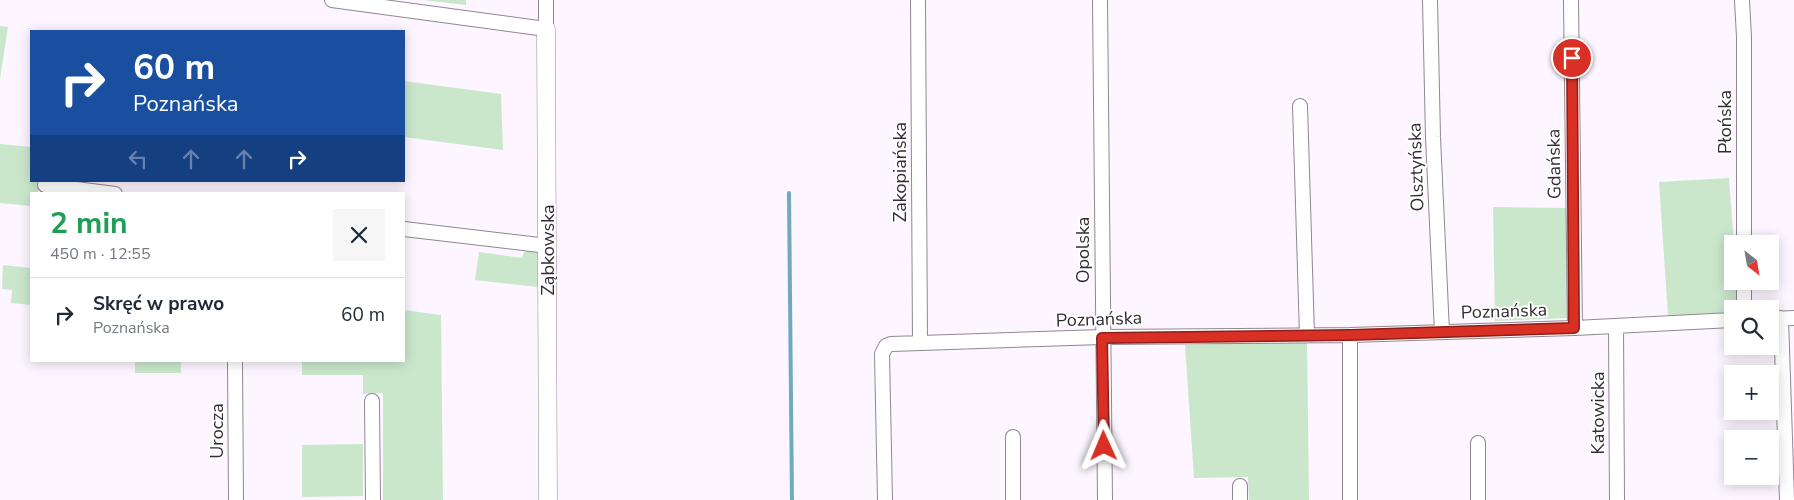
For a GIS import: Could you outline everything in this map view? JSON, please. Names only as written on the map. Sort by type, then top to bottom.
[{"type":"street","points":[[332,0],[546,29]]},
{"type":"street","name":"Ząbkowska","points":[[546,0],[548,500]]},
{"type":"street","name":"Zakopiańska","points":[[918,0],[920,343]]},
{"type":"street","name":"Opolska","points":[[1100,0],[1105,500]]},
{"type":"street","name":"Olsztyńska","points":[[1430,0],[1433,137],[1442,332]]},
{"type":"street","name":"Gdańska","points":[[1571,0],[1574,328]]},
{"type":"street","name":"Płońska","points":[[1742,0],[1744,37],[1744,235]]},
{"type":"street","points":[[1300,106],[1307,335]]},
{"type":"street","points":[[46,185],[100,192]]},
{"type":"street","points":[[405,229],[548,246]]},
{"type":"street","points":[[1782,319],[1788,500]]},
{"type":"street","name":"Poznańska","points":[[884,500],[882,354],[886,346],[891,344],[1102,338],[1350,335],[1574,328],[1724,320]]},
{"type":"street","name":"Katowicka","points":[[1616,326],[1617,500]]},
{"type":"street","points":[[1350,335],[1350,500]]},
{"type":"street","name":"Urocza","points":[[235,362],[236,500]]},
{"type":"street","points":[[372,401],[373,500]]},
{"type":"street","points":[[1013,437],[1013,500]]},
{"type":"street","points":[[1478,443],[1478,500]]},
{"type":"green space","points":[[423,0],[466,0],[466,5]]},
{"type":"green space","points":[[0,26],[8,27],[0,79]]},
{"type":"green space","points":[[405,81],[501,94],[503,150],[405,137]]},
{"type":"green space","points":[[0,144],[30,147],[30,182],[39,182],[38,192],[30,192],[30,206],[0,203]]},
{"type":"green space","points":[[1729,178],[1733,235],[1724,235],[1724,290],[1737,290],[1737,300],[1724,300],[1724,312],[1668,316],[1659,182]]},
{"type":"green space","points":[[1493,207],[1566,208],[1568,318],[1495,321]]},
{"type":"green space","points":[[529,250],[537,252],[538,287],[475,280],[479,252],[522,258],[524,252]]},
{"type":"green space","points":[[3,265],[30,268],[30,305],[11,303],[12,290],[2,289]]},
{"type":"green space","points":[[405,310],[441,315],[443,500],[383,500],[383,393],[363,394],[363,375],[302,375],[302,362],[405,362]]},
{"type":"green space","points":[[1307,341],[1309,500],[1249,500],[1248,477],[1194,478],[1185,345]]},
{"type":"green space","points":[[135,362],[181,362],[181,373],[135,373]]},
{"type":"green space","points":[[363,444],[363,496],[302,497],[302,445]]},
{"type":"waterway","points":[[789,193],[792,500]]},
{"type":"route","points":[[1104,446],[1102,338],[1350,335],[1574,328],[1572,58]]}]
